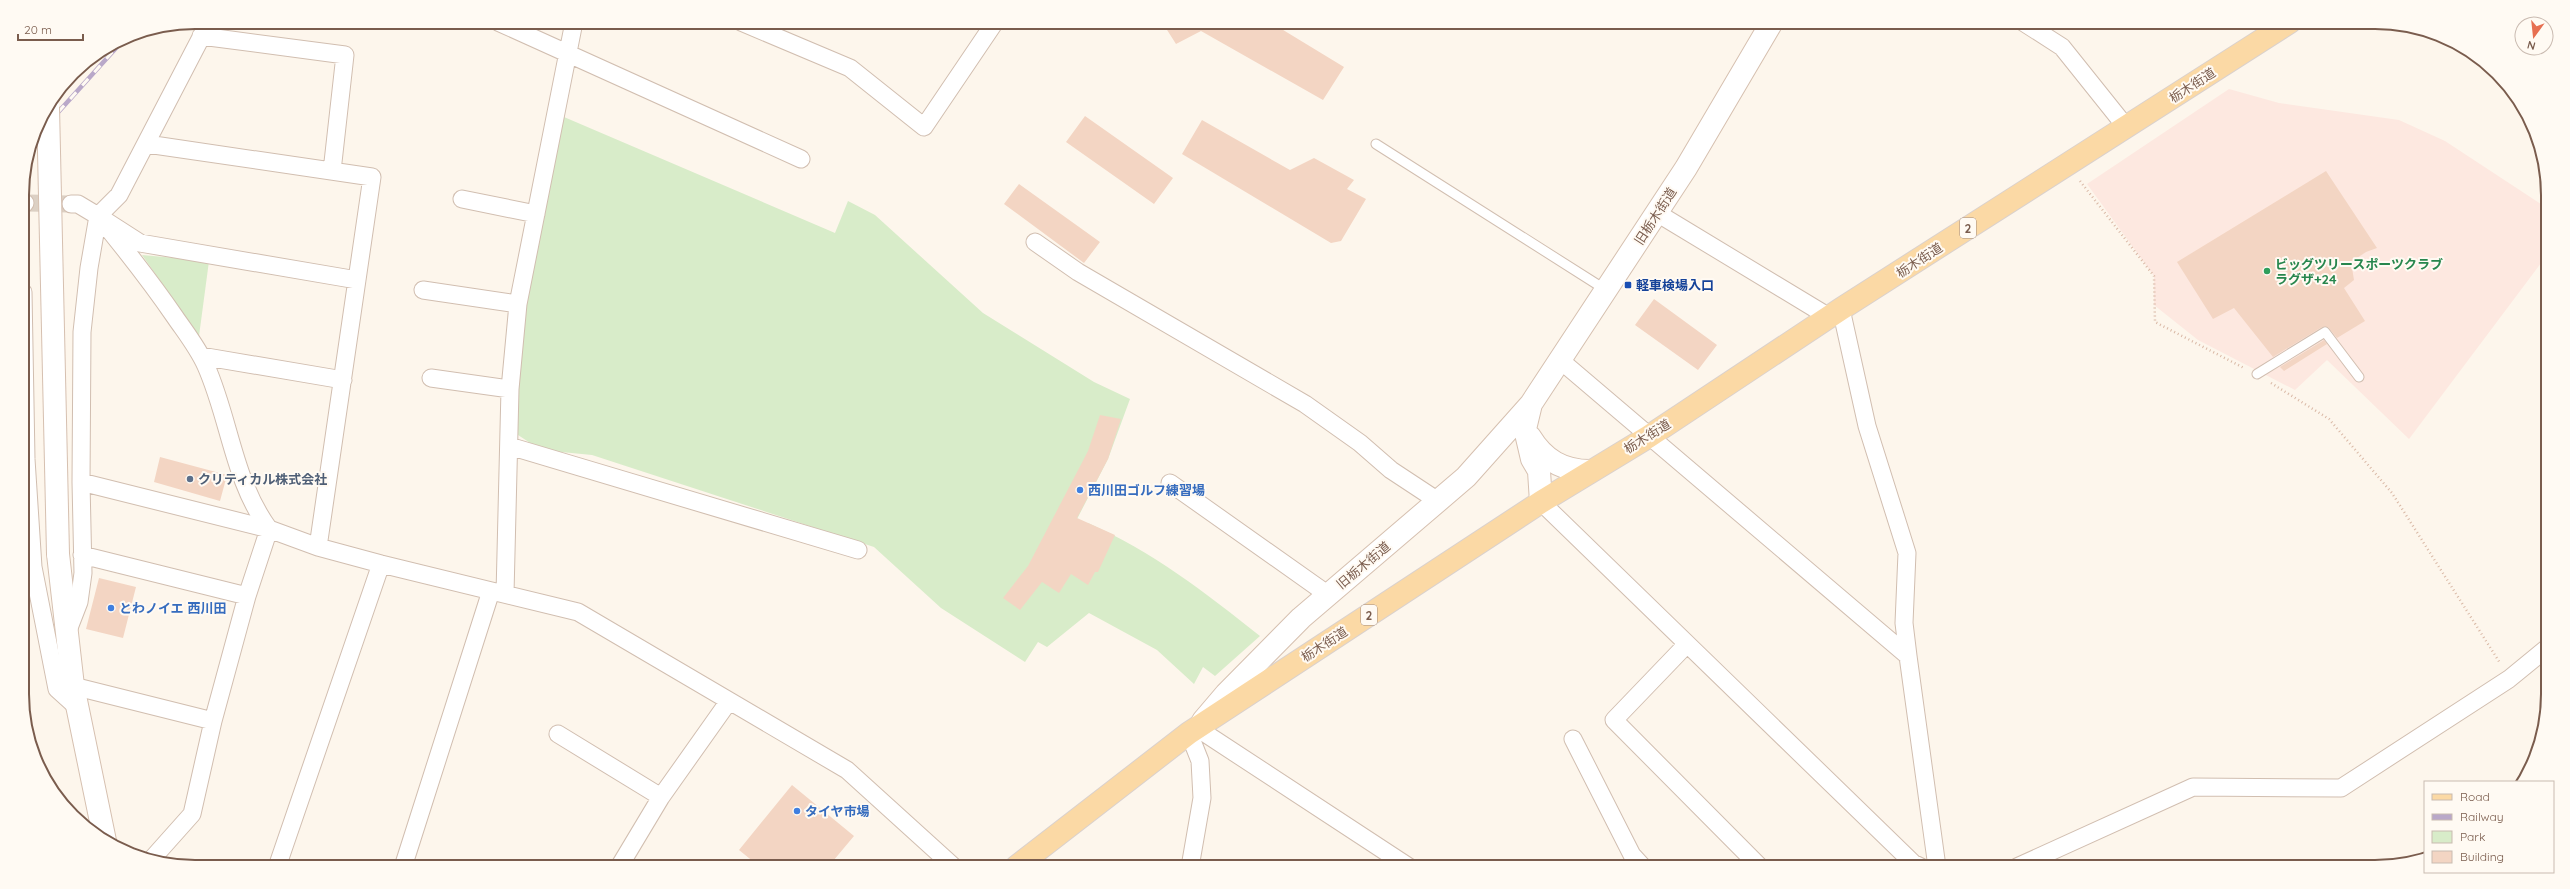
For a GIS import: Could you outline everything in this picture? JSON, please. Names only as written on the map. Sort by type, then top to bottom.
[{"type":"main road","name":"旧栃木街道","points":[[1193,731],[1257,662],[1327,594],[1466,476],[1531,404],[1690,162],[1768,29]]},
{"type":"main road","name":"栃木街道","points":[[1025,860],[1193,731],[1541,502],[1648,436],[1835,313],[2279,29]]},
{"type":"main road","points":[[48,118],[58,554],[73,686],[103,832]]},
{"type":"main road","name":"旧栃木街道","points":[[1531,404],[1525,429],[1532,459],[1539,471],[1541,502]]},
{"type":"main road","points":[[1327,594],[1333,597],[1344,594],[1470,487],[1509,439],[1531,404]]},
{"type":"main road","points":[[1525,429],[1537,448],[1559,466],[1574,471],[1590,471]]},
{"type":"street","points":[[66,633],[79,602],[82,554],[82,332],[98,216],[119,195],[147,144],[205,29],[345,55],[332,171]]},
{"type":"street","points":[[513,29],[801,159]]},
{"type":"street","points":[[405,860],[498,592],[509,446],[510,389],[518,304],[573,29]]},
{"type":"street","points":[[758,29],[850,68],[924,127],[990,29]]},
{"type":"street","points":[[2035,29],[2062,47],[2126,127]]},
{"type":"street","points":[[147,144],[372,176],[318,547]]},
{"type":"street","points":[[462,199],[536,214]]},
{"type":"street","points":[[71,204],[78,204],[140,243],[357,280]]},
{"type":"street","points":[[1657,213],[1835,313],[1867,426],[1907,553],[1904,623],[1936,860]]},
{"type":"street","points":[[98,216],[139,265],[201,356],[219,401],[242,480],[252,504],[269,529]]},
{"type":"street","points":[[1035,242],[1078,272],[1305,404],[1360,443],[1391,470],[1438,501]]},
{"type":"street","points":[[423,290],[518,304]]},
{"type":"street","points":[[201,356],[343,380]]},
{"type":"street","points":[[1560,360],[1908,656]]},
{"type":"street","points":[[431,378],[510,389]]},
{"type":"street","points":[[509,446],[858,550]]},
{"type":"street","points":[[81,482],[269,529],[318,547],[381,564],[578,612],[847,770],[946,860]]},
{"type":"street","points":[[1170,483],[1327,594]]},
{"type":"street","points":[[1541,502],[1910,860]]},
{"type":"street","points":[[29,512],[33,567],[37,593],[57,689],[78,708]]},
{"type":"street","points":[[155,855],[192,814],[213,722],[247,596],[269,529]]},
{"type":"street","points":[[82,554],[247,596]]},
{"type":"street","points":[[283,860],[381,564]]},
{"type":"street","points":[[1687,644],[1614,720],[1753,860]]},
{"type":"street","points":[[2032,860],[2193,787],[2341,788],[2509,679],[2541,653]]},
{"type":"street","points":[[73,686],[213,722]]},
{"type":"street","points":[[623,860],[661,797],[730,701]]},
{"type":"street","points":[[1191,860],[1202,798],[1200,761],[1193,731]]},
{"type":"street","points":[[1193,731],[1398,860]]},
{"type":"street","points":[[558,734],[661,797]]},
{"type":"street","points":[[1573,739],[1632,855],[1637,860]]},
{"type":"lane","points":[[1376,144],[1606,290]]},
{"type":"lane","points":[[2257,374],[2325,332],[2359,377]]},
{"type":"path","points":[[2067,165],[2154,276],[2155,322],[2257,374],[2329,418],[2387,487],[2509,679]]},
{"type":"shaded area","points":[[2229,89],[2279,103],[2399,120],[2445,141],[2541,204],[2541,263],[2409,439],[2327,360],[2295,390],[2198,340],[2154,305],[2154,276],[2087,184]]},
{"type":"green space","points":[[564,117],[835,233],[848,201],[875,215],[983,313],[1094,382],[1130,399],[1108,459],[1076,521],[1085,526],[1088,523],[1134,546],[1199,589],[1260,636],[1215,676],[1203,667],[1194,684],[1157,650],[1089,613],[1047,647],[1038,642],[1025,662],[941,608],[874,547],[592,455],[541,450],[518,435],[517,395],[524,315]]},
{"type":"green space","points":[[142,255],[209,261],[199,336]]},
{"type":"building","points":[[1166,29],[1282,29],[1344,67],[1323,100],[1201,31],[1176,44]]},
{"type":"building","points":[[1085,116],[1173,178],[1154,204],[1066,142]]},
{"type":"building","points":[[1202,120],[1290,170],[1314,158],[1354,180],[1347,189],[1366,199],[1341,241],[1331,243],[1182,154]]},
{"type":"building","name":"ビッグツリースポーツクラブ ラグザ+24","points":[[2326,171],[2377,248],[2366,252],[2351,262],[2354,280],[2344,288],[2365,321],[2337,338],[2328,327],[2322,327],[2273,357],[2234,308],[2213,319],[2177,262]]},
{"type":"building","points":[[1019,184],[1100,242],[1084,263],[1004,204]]},
{"type":"building","points":[[1654,299],[1717,345],[1698,370],[1635,325]]},
{"type":"building","points":[[2324,340],[2327,344],[2284,371],[2280,367]]},
{"type":"building","name":"西川田ゴルフ練習場","points":[[1100,415],[1121,419],[1108,459],[1077,518],[1115,535],[1098,572],[1095,572],[1088,585],[1071,574],[1059,593],[1042,582],[1020,610],[1003,598],[1028,566],[1088,451]]},
{"type":"building","name":"クリティカル株式会社","points":[[160,457],[227,475],[220,501],[154,482]]},
{"type":"building","name":"とわノイエ 西川田","points":[[99,578],[136,587],[123,638],[86,629]]},
{"type":"building","name":"タイヤ市場","points":[[792,785],[854,836],[834,860],[751,860],[739,850]]},
{"type":"tunnel","points":[[29,203],[71,204]]},
{"type":"railway","points":[[43,129],[114,50]]},
{"type":"place","name":"ビッグツリースポーツクラブ ラグザ+24","points":[[2267,271]]},
{"type":"place","name":"軽車検場入口","points":[[1628,285]]},
{"type":"place","name":"クリティカル株式会社","points":[[190,479]]},
{"type":"place","name":"西川田ゴルフ練習場","points":[[1080,490]]},
{"type":"place","name":"とわノイエ 西川田","points":[[111,608]]},
{"type":"place","name":"タイヤ市場","points":[[797,811]]}]
